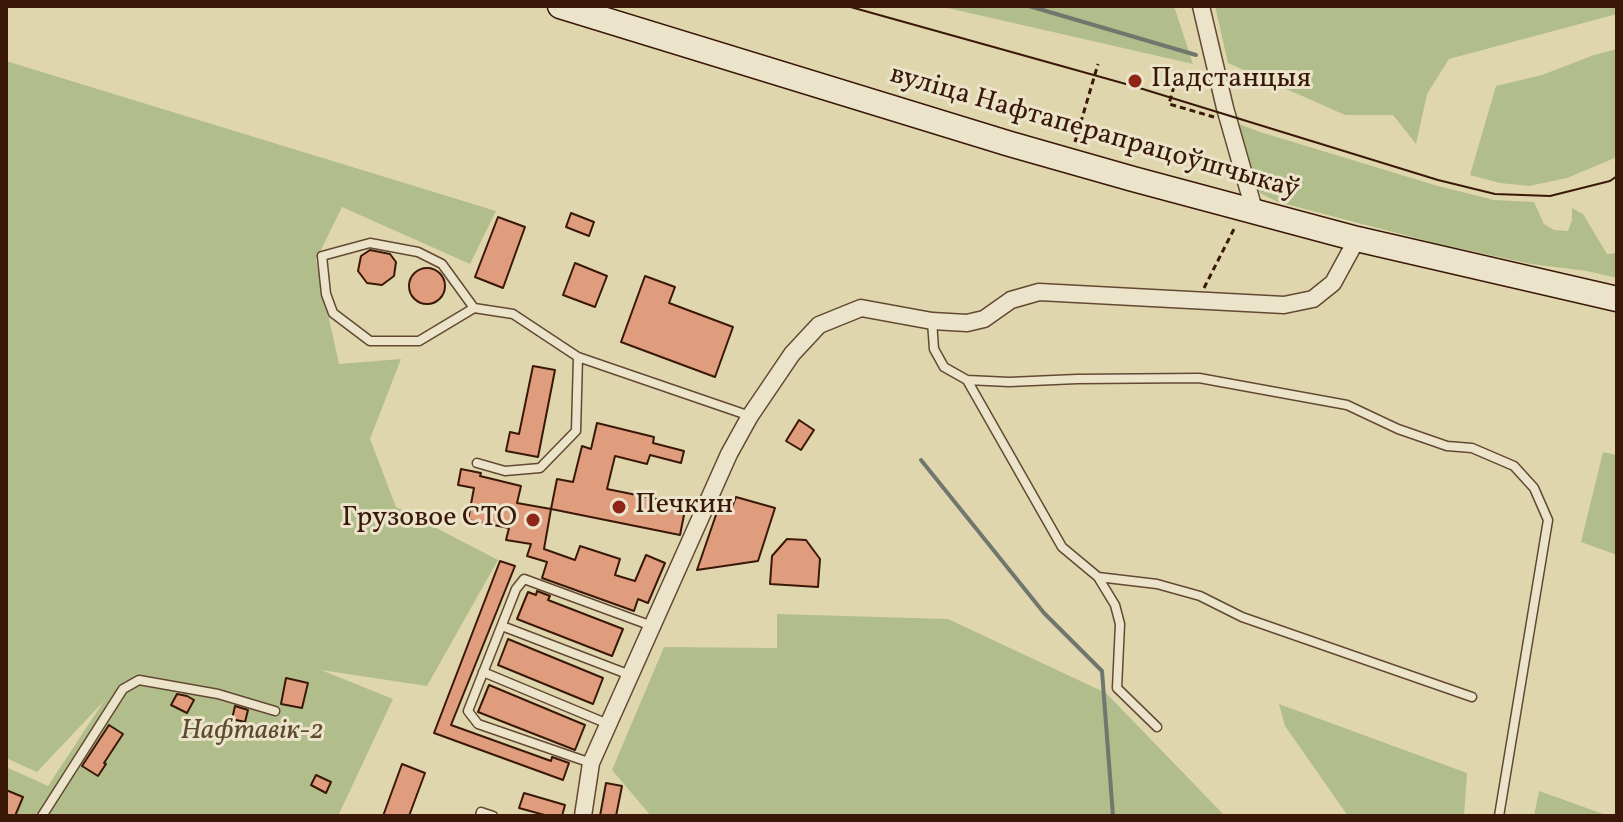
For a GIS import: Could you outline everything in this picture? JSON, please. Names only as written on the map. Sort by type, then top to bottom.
[{"type":"main road","name":"вуліца Нафтаперапрацоўшчыкаў","points":[[560,6],[1010,144],[1249,211],[1617,299]]},
{"type":"street","points":[[1201,6],[1249,211]]},
{"type":"street","points":[[583,816],[591,763],[729,454],[750,416],[792,354],[819,325],[861,308],[932,321],[967,323],[984,319],[1011,300],[1039,292],[1284,305],[1313,299],[1333,283],[1357,239]]},
{"type":"lane","points":[[474,308],[442,264],[418,252],[370,243],[322,256],[326,294],[333,313],[370,341],[419,341],[474,308],[513,314],[578,357],[750,416]]},
{"type":"lane","points":[[932,321],[934,349],[944,367],[967,380],[1199,378],[1347,405],[1398,429],[1447,446],[1472,448],[1514,466],[1534,488],[1548,520],[1499,816]]},
{"type":"lane","points":[[477,463],[505,471],[540,468],[567,441],[576,431],[578,357]]},
{"type":"lane","points":[[967,380],[1062,547],[1098,577],[1115,605],[1120,624],[1117,688],[1157,727]]},
{"type":"lane","points":[[1098,577],[1157,584],[1200,596],[1242,617],[1472,697]]},
{"type":"lane","points":[[591,763],[478,724],[468,711],[516,589],[524,579],[652,626]]},
{"type":"lane","points":[[502,626],[630,675]]},
{"type":"lane","points":[[483,672],[608,724]]},
{"type":"lane","points":[[42,816],[123,689],[139,680],[218,694],[275,711]]},
{"type":"lane","points":[[480,816],[481,812],[493,816]]},
{"type":"path","points":[[1075,143],[1098,64]]},
{"type":"path","points":[[1174,86],[1169,104],[1229,121]]},
{"type":"path","points":[[1197,302],[1249,211]]},
{"type":"green space","points":[[939,6],[1174,6],[1193,64]]},
{"type":"green space","points":[[1215,6],[1617,6],[1617,14],[1449,59],[1427,94],[1416,144],[1393,115],[1345,115],[1228,63]]},
{"type":"green space","points":[[1617,49],[1617,157],[1567,178],[1529,186],[1470,175],[1496,86],[1542,75]]},
{"type":"green space","name":"Нафтавік-2","points":[[6,61],[496,211],[470,264],[342,207],[316,260],[339,364],[401,359],[370,439],[396,507],[498,560],[427,686],[321,670],[393,699],[338,816],[6,816],[6,767],[48,786],[104,701],[37,772],[6,758]]},
{"type":"green space","points":[[1234,122],[1438,186],[1494,200],[1534,202],[1544,224],[1554,230],[1568,231],[1572,208],[1583,214],[1607,254],[1617,253],[1617,278],[1531,264],[1435,243],[1278,202],[1260,193],[1251,182]]},
{"type":"green space","points":[[1603,452],[1617,455],[1617,555],[1581,542]]},
{"type":"green space","points":[[777,614],[948,619],[1106,693],[1225,816],[651,816],[612,770],[664,647],[777,648]]},
{"type":"green space","points":[[1279,704],[1467,773],[1464,816],[1348,816],[1285,726]]},
{"type":"green space","points":[[1539,791],[1609,816],[1534,816]]},
{"type":"building","points":[[571,213],[594,222],[589,236],[566,227]]},
{"type":"building","points":[[498,217],[525,227],[503,288],[475,277]]},
{"type":"building","points":[[370,250],[390,254],[396,262],[394,276],[382,285],[367,283],[358,271],[361,256]]},
{"type":"building","points":[[575,263],[607,276],[595,307],[563,295]]},
{"type":"building","points":[[427,268],[440,273],[445,286],[440,299],[427,304],[414,299],[409,286],[414,273]]},
{"type":"building","points":[[645,276],[675,287],[669,303],[733,327],[715,377],[621,342]]},
{"type":"building","points":[[533,366],[555,370],[538,457],[506,451],[510,432],[519,434]]},
{"type":"building","points":[[799,420],[814,430],[801,450],[786,441]]},
{"type":"building","points":[[597,423],[654,437],[653,443],[684,451],[681,463],[650,455],[647,464],[615,456],[607,489],[686,505],[680,535],[551,509],[557,479],[573,482],[582,446],[591,449]]},
{"type":"building","points":[[461,469],[521,486],[517,503],[551,509],[544,549],[575,560],[580,546],[620,559],[615,575],[635,581],[646,555],[665,563],[648,603],[638,599],[634,611],[542,578],[547,562],[527,556],[531,544],[506,540],[509,528],[468,520],[474,488],[458,485]]},
{"type":"building","points":[[736,497],[775,508],[758,561],[697,570],[718,509],[731,510]]},
{"type":"building","points":[[787,539],[806,540],[820,559],[818,587],[770,584],[772,556]]},
{"type":"building","points":[[500,561],[515,566],[451,725],[551,761],[552,757],[569,763],[563,780],[434,733]]},
{"type":"building","points":[[537,591],[550,596],[548,600],[623,629],[612,656],[517,619],[528,592],[536,595]]},
{"type":"building","points":[[508,639],[603,678],[593,704],[498,665]]},
{"type":"building","points":[[286,678],[308,683],[302,708],[281,704]]},
{"type":"building","points":[[489,685],[585,725],[575,750],[478,712]]},
{"type":"building","points":[[177,694],[194,700],[187,713],[171,705]]},
{"type":"building","points":[[235,706],[248,710],[245,722],[232,719]]},
{"type":"building","points":[[109,725],[123,734],[98,776],[82,766]]},
{"type":"building","points":[[402,764],[425,773],[409,816],[383,816]]},
{"type":"building","points":[[316,775],[331,782],[326,793],[311,785]]},
{"type":"building","points":[[606,783],[622,786],[616,816],[600,816]]},
{"type":"building","points":[[6,790],[23,797],[15,816],[6,816]]},
{"type":"building","points":[[524,793],[565,805],[562,816],[548,816],[519,808]]},
{"type":"waterway","points":[[1029,6],[1196,55]]},
{"type":"waterway","points":[[921,460],[1044,613],[1102,671],[1113,816]]},
{"type":"tram line","points":[[847,6],[1133,86],[1438,180],[1495,194],[1550,196],[1610,181],[1617,176]]},
{"type":"place","name":"Падстанцыя","points":[[1135,81]]},
{"type":"place","name":"Печкин","points":[[619,507]]},
{"type":"place","name":"Грузовое СТО","points":[[533,520]]}]
